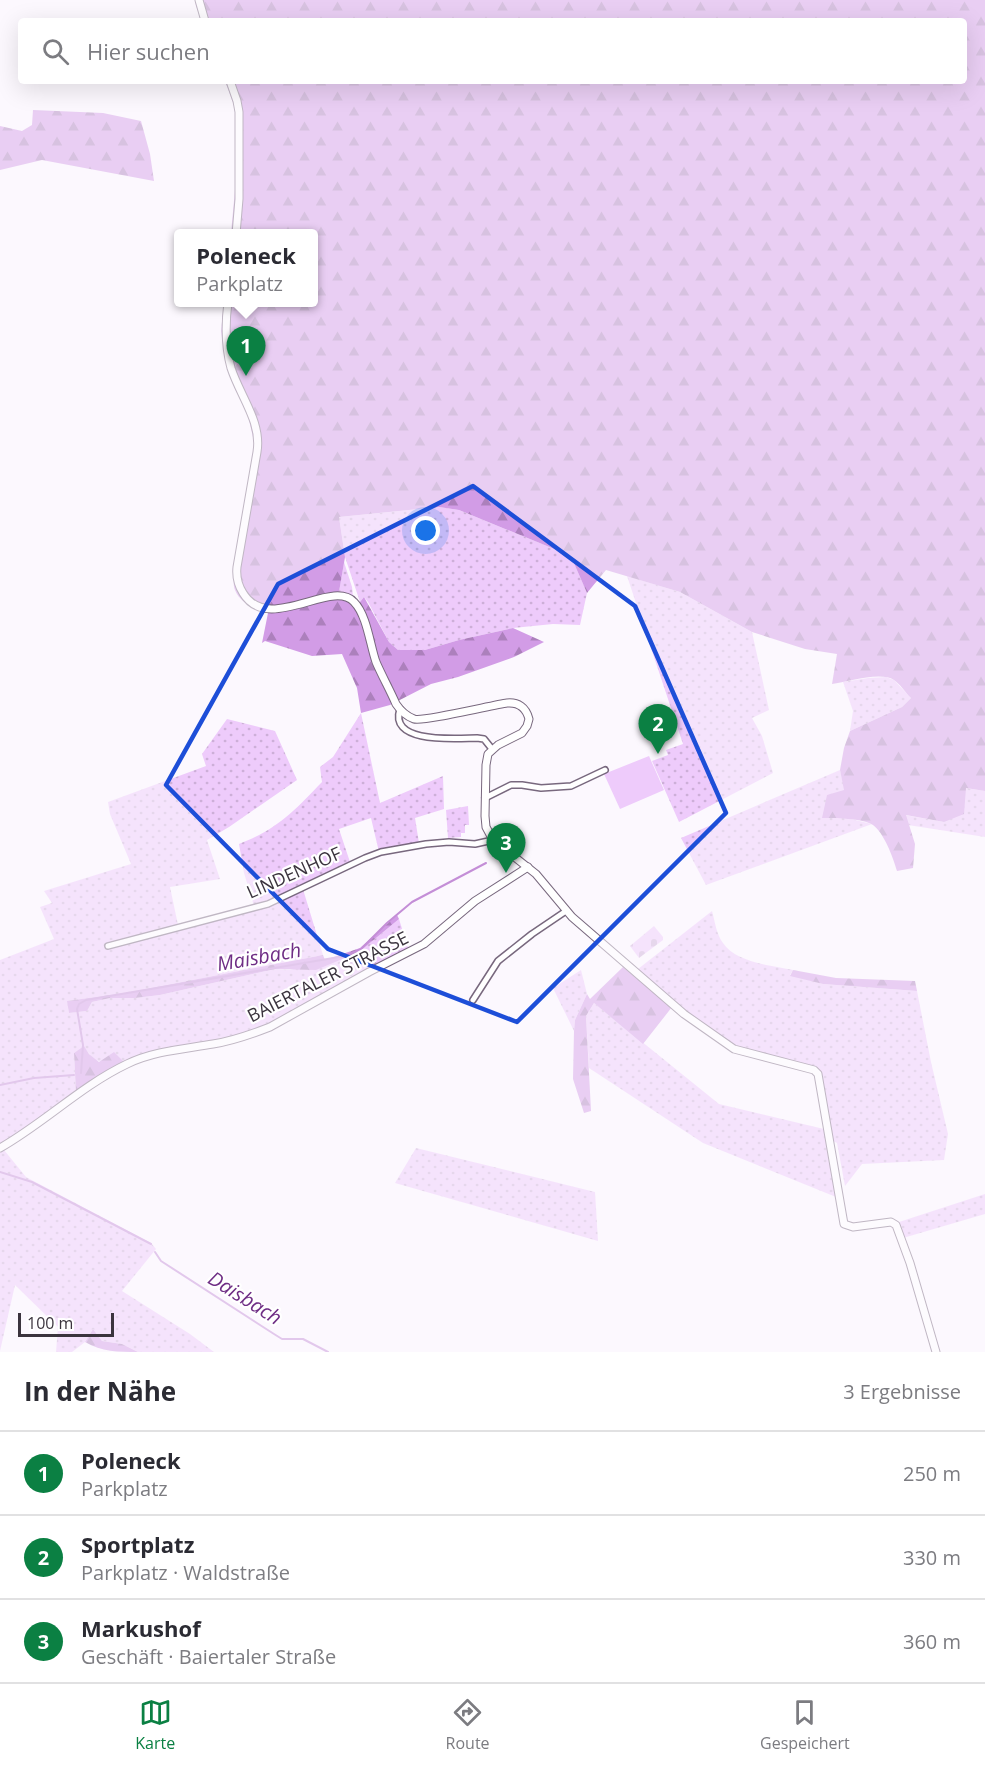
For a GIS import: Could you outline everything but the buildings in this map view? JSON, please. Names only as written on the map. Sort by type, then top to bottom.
[{"type":"street","points":[[199,0],[205,18]]},
{"type":"street","points":[[231,84],[239,112],[239,199],[236,229]]},
{"type":"street","points":[[228,307],[225,334],[229,359],[255,423],[258,440],[236,575],[245,597],[260,607],[271,610],[331,597],[344,596],[353,600],[363,617],[376,661],[398,706],[411,718],[419,720],[507,703],[524,708],[529,721],[526,729],[492,749],[487,758],[486,827],[493,840],[528,867],[543,881],[566,911],[684,1014],[734,1049],[814,1070],[818,1074],[844,1224],[853,1227],[891,1222],[896,1225],[910,1263],[936,1352]]},
{"type":"street","points":[[398,706],[399,722],[420,736],[433,739],[477,738],[484,740],[492,749]]},
{"type":"street","points":[[485,798],[511,785],[541,788],[571,786],[605,770]]},
{"type":"street","name":"LINDENHOF","points":[[108,945],[268,904],[381,852],[426,844],[449,842],[475,844],[493,840]]},
{"type":"street","name":"BAIERTALER STRASSE","points":[[0,1148],[23,1134],[78,1093],[128,1064],[151,1055],[216,1044],[270,1027],[369,972],[408,954],[424,944],[475,901],[528,867]]},
{"type":"street","points":[[472,1000],[498,961],[566,911]]},
{"type":"highlighted area","points":[[473,486],[635,606],[726,813],[517,1022],[328,949],[166,785],[278,584]]},
{"type":"green space","points":[[195,0],[985,0],[985,791],[966,788],[964,814],[944,822],[906,815],[915,844],[913,868],[897,871],[891,852],[873,825],[855,820],[822,818],[827,795],[844,790],[840,770],[850,731],[902,707],[911,698],[894,680],[873,677],[832,684],[837,654],[805,649],[752,632],[680,592],[606,570],[587,593],[573,561],[564,553],[459,510],[439,507],[339,517],[345,557],[339,592],[348,601],[360,602],[364,597],[389,642],[398,650],[425,650],[513,628],[544,642],[514,657],[431,684],[390,705],[361,713],[357,688],[342,654],[312,656],[265,641],[262,643],[268,613],[244,602],[237,595],[234,587],[255,446],[246,407],[228,371],[221,331],[224,307],[318,307],[318,229],[231,229],[236,179],[235,108],[226,84],[967,84],[967,18],[201,18]]},
{"type":"green space","points":[[33,110],[103,113],[141,121],[150,154],[154,181],[42,160],[0,170],[0,126],[22,131],[32,125]]},
{"type":"green space","points":[[439,507],[459,510],[564,553],[573,561],[587,593],[580,625],[553,624],[513,628],[425,650],[398,650],[389,642],[364,597],[360,602],[345,557],[339,517]]},
{"type":"green space","points":[[344,562],[352,587],[353,596],[339,592]]},
{"type":"green space","points":[[627,576],[680,592],[752,632],[769,710],[752,718],[762,736],[773,773],[679,822],[652,761],[668,755],[666,750],[683,744]]},
{"type":"green space","points":[[886,677],[894,680],[911,698],[902,707],[850,731],[853,711],[843,682]]},
{"type":"green space","points":[[361,713],[380,803],[443,776],[444,809],[415,818],[419,843],[379,852],[371,818],[339,829],[350,862],[302,886],[323,955],[125,993],[68,1001],[69,1013],[87,1011],[92,1002],[110,998],[160,995],[275,969],[290,970],[359,952],[399,919],[409,951],[258,1029],[190,1044],[123,1063],[98,1061],[84,1047],[74,1053],[76,1093],[0,1145],[0,960],[54,939],[40,907],[52,903],[44,891],[131,864],[110,814],[108,802],[206,766],[202,754],[227,719],[275,731],[297,780],[207,840],[220,879],[170,887],[178,925],[254,906],[244,873],[239,844],[275,825],[322,782],[320,767],[333,757]]},
{"type":"green space","points":[[649,756],[664,790],[620,809],[604,774]]},
{"type":"green space","points":[[840,770],[845,791],[843,817],[872,824],[706,885],[681,838]]},
{"type":"green space","points":[[966,788],[985,791],[985,837],[908,825],[905,815],[944,822]]},
{"type":"green space","points":[[468,806],[469,825],[465,825],[465,833],[461,833],[461,837],[448,838],[446,810]]},
{"type":"green space","points":[[712,911],[717,932],[723,943],[736,955],[745,959],[793,970],[790,975],[823,984],[917,991],[948,1134],[944,1160],[862,1164],[845,1186],[837,1143],[831,1140],[817,1069],[732,1045],[684,1010],[638,969]]},
{"type":"green space","points":[[397,915],[399,919],[359,952],[316,970],[275,969],[160,995],[110,998],[92,1002],[87,1011],[69,1013],[67,1001],[125,993],[323,955],[325,960],[360,948]]},
{"type":"green space","points":[[654,926],[663,940],[639,958],[630,946]]},
{"type":"green space","points":[[623,967],[672,1007],[643,1044],[594,1003],[586,1016],[591,1111],[584,1113],[573,1079],[575,1020],[587,994],[590,999]]},
{"type":"green space","points":[[581,970],[587,994],[575,1020],[574,1031],[553,988]]},
{"type":"green space","points":[[793,970],[836,978],[915,981],[917,991],[823,984],[790,976]]},
{"type":"green space","points":[[594,1003],[719,1104],[824,1129],[836,1197],[703,1143],[589,1068],[586,1016]]},
{"type":"green space","points":[[84,1046],[89,1054],[99,1062],[114,1052],[124,1062],[76,1093],[74,1053]]},
{"type":"green space","points":[[416,1148],[595,1192],[598,1241],[395,1183]]},
{"type":"green space","points":[[4,1150],[26,1177],[151,1243],[156,1249],[122,1291],[214,1352],[138,1352],[122,1344],[102,1341],[93,1329],[85,1342],[72,1352],[56,1352],[58,1327],[15,1285],[0,1351],[0,1151]]},
{"type":"green space","points":[[985,1194],[985,1214],[903,1238],[899,1222]]},
{"type":"green space","points":[[93,1329],[102,1341],[122,1344],[138,1352],[110,1351],[85,1342]]},
{"type":"waterway","name":"Maisbach","points":[[81,1073],[83,1045],[77,1009],[79,1004],[86,1000],[345,956],[361,949],[412,902],[486,863]]},
{"type":"waterway","name":"Maisbach","points":[[0,1085],[34,1078],[74,1075]]},
{"type":"waterway","name":"Daisbach","points":[[0,1172],[32,1182],[151,1244]]},
{"type":"waterway","name":"Daisbach","points":[[155,1252],[161,1261],[282,1339],[303,1339],[328,1352]]},
{"type":"place","name":"Poleneck","points":[[246,376]]},
{"type":"place","name":"Sportplatz","points":[[658,754]]},
{"type":"place","name":"Markushof","points":[[506,873]]}]
